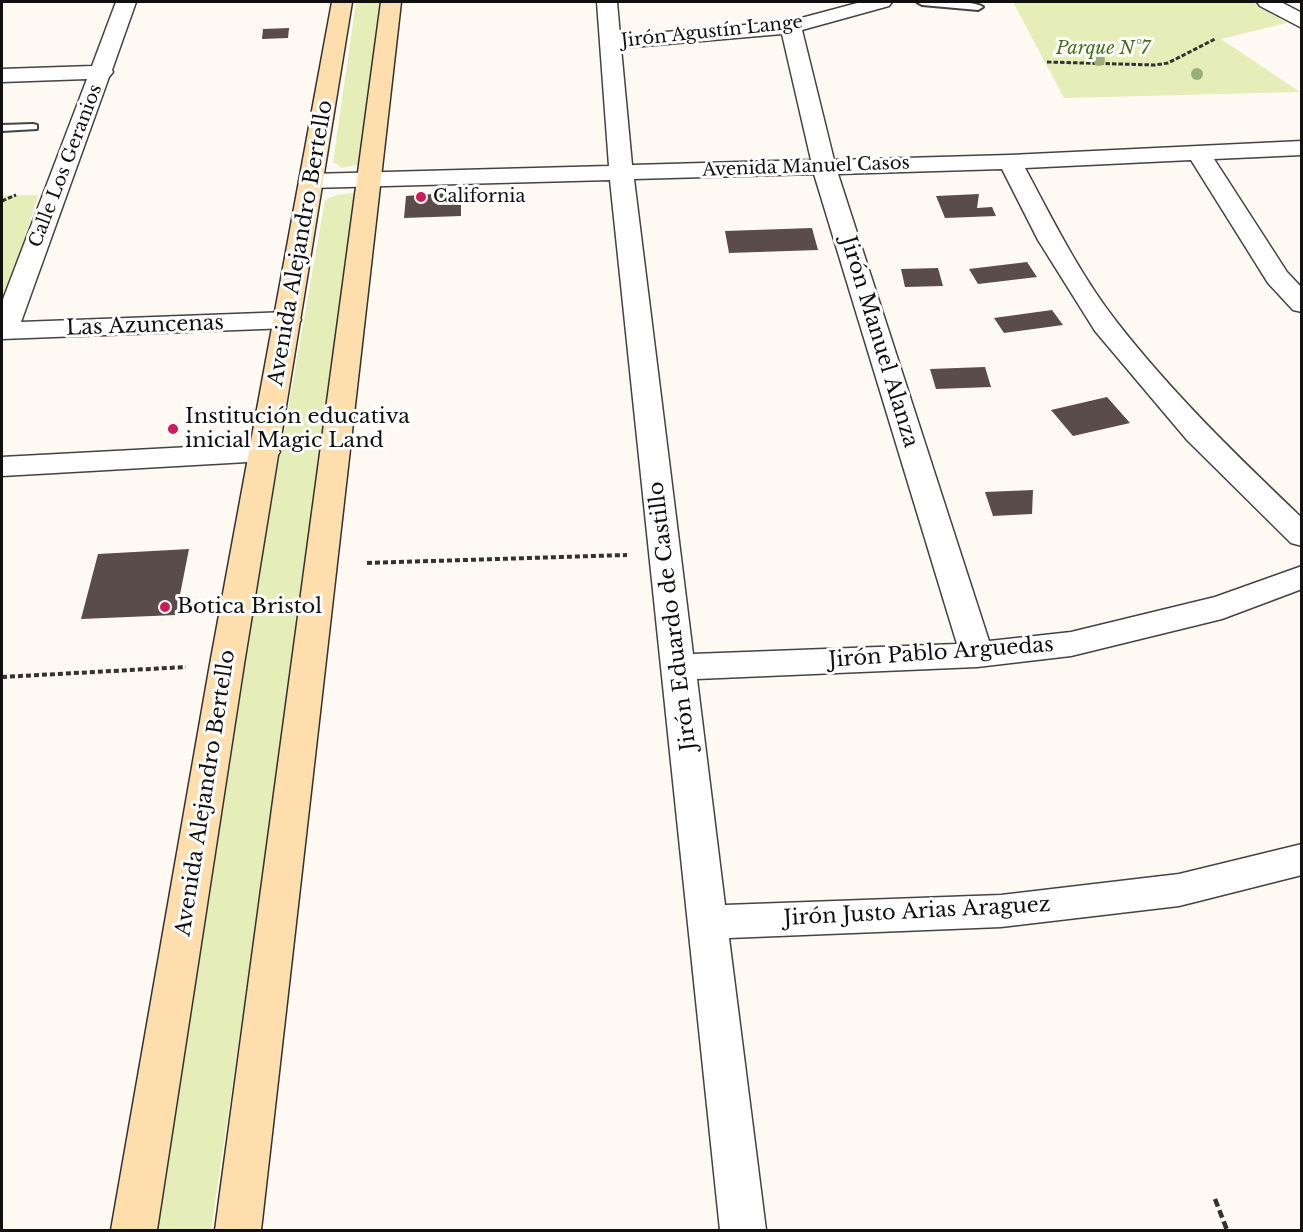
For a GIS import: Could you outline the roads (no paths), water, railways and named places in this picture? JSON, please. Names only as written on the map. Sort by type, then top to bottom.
[{"type":"main road","name":"Avenida Alejandro Bertello","points":[[134,1230],[227,664],[342,2]]},
{"type":"main road","points":[[238,1230],[391,2]]},
{"type":"street","name":"Calle Los Geranios","points":[[3,331],[102,72],[126,2]]},
{"type":"street","name":"Jirón Eduardo de Castillo","points":[[607,2],[621,172],[743,1230]]},
{"type":"street","name":"Jirón Agustín Lange","points":[[610,43],[791,27],[882,2]]},
{"type":"street","points":[[1267,2],[1302,22]]},
{"type":"street","name":"Jirón Manuel Alanza","points":[[791,27],[824,167],[977,655]]},
{"type":"street","points":[[2,75],[102,72]]},
{"type":"street","name":"Avenida Manuel Casos","points":[[311,181],[1010,162],[1302,148]]},
{"type":"street","points":[[1199,154],[1289,277],[1302,304]]},
{"type":"street","points":[[1010,162],[1051,240],[1105,325],[1197,434],[1302,536]]},
{"type":"street","name":"Las Azuncenas","points":[[3,331],[288,320]]},
{"type":"street","points":[[2,467],[265,452]]},
{"type":"street","name":"Jirón Pablo Arguedas","points":[[679,667],[977,655],[1071,644],[1222,607],[1302,577]]},
{"type":"street","name":"Jirón Justo Arias Araguez","points":[[708,922],[1001,911],[1179,890],[1302,859]]},
{"type":"lane","points":[[922,2],[978,7]]},
{"type":"lane","points":[[2,128],[33,127]]},
{"type":"place","name":"California","points":[[421,197]]},
{"type":"place","name":"Institución educativa inicial Magic Land","points":[[173,429]]},
{"type":"place","name":"Botica Bristol","points":[[165,607]]},
{"type":"park label","name":"Parque N°7","points":[[1103,49]]}]
